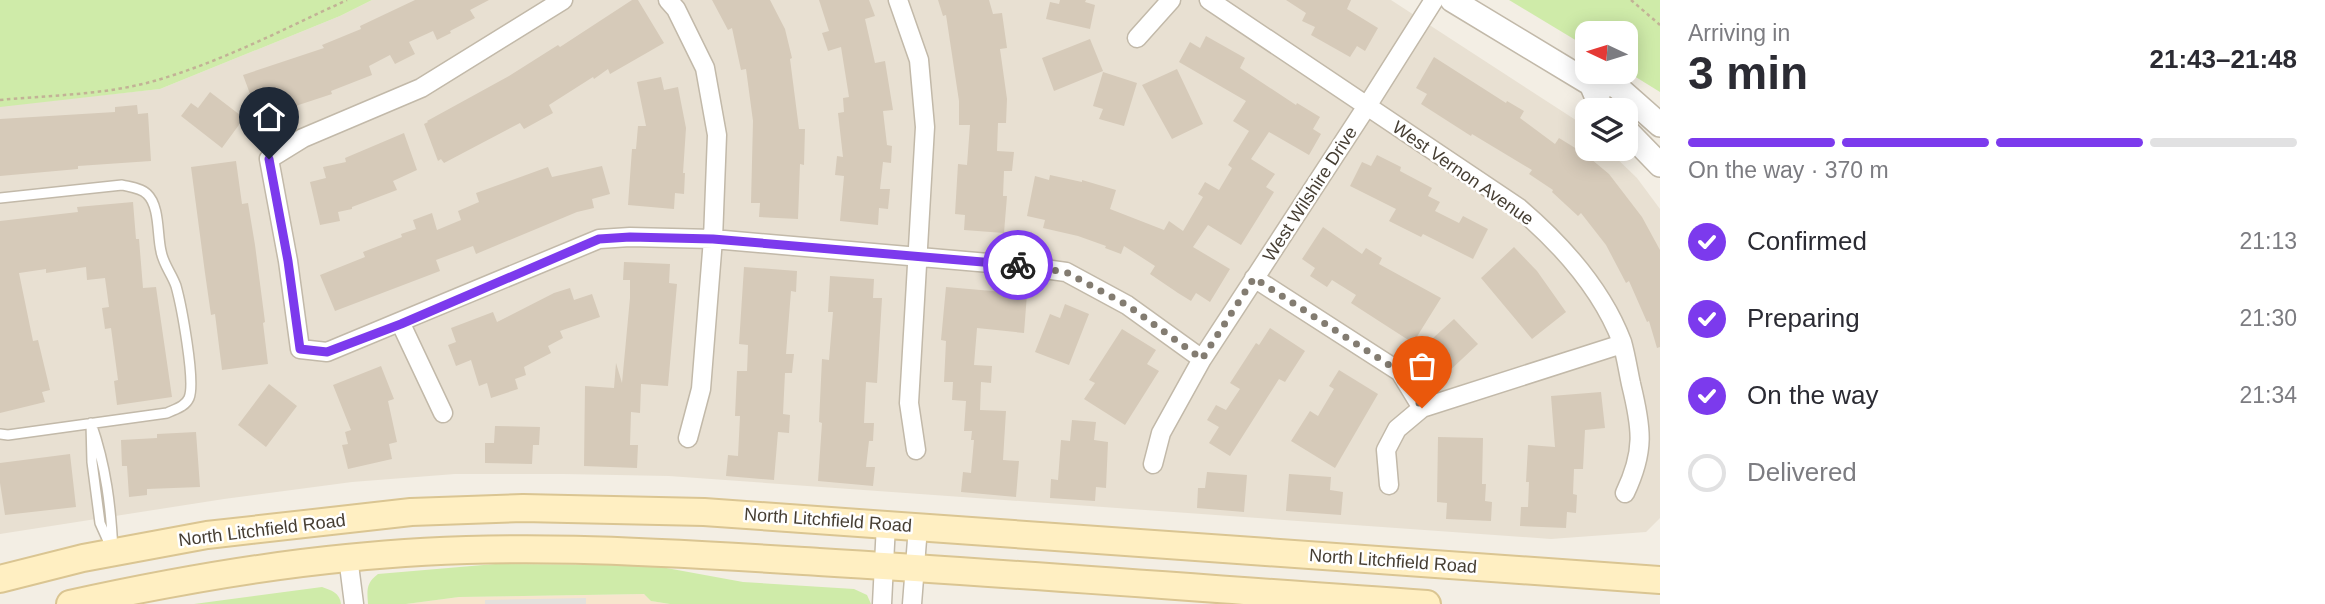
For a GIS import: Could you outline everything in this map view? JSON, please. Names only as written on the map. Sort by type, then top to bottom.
[{"type":"main road","name":"North Litchfield Road","points":[[0,579],[113,552],[207,535],[411,512],[464,509],[664,510],[1660,580]]},
{"type":"main road","points":[[70,604],[189,580],[348,557],[478,550],[576,549],[915,568],[1427,604]]},
{"type":"street","points":[[563,0],[421,88],[303,138],[269,159],[286,248],[300,349],[327,352],[401,324],[599,239],[630,237],[713,239],[1066,272],[1127,305],[1202,359]]},
{"type":"street","points":[[668,0],[676,9],[705,68],[717,135],[713,239],[701,389],[688,438]]},
{"type":"street","points":[[898,0],[919,60],[925,127],[909,403],[916,450]]},
{"type":"street","points":[[1137,38],[1171,0]]},
{"type":"street","name":"West Vernon Avenue","points":[[1209,0],[1519,208],[1544,230],[1587,279],[1612,320],[1622,344],[1637,407],[1640,440],[1637,467],[1625,493]]},
{"type":"street","name":"West Wilshire Drive","points":[[1153,464],[1161,432],[1202,359],[1434,0]]},
{"type":"street","points":[[1452,0],[1575,74]]},
{"type":"street","points":[[1591,84],[1599,98]]},
{"type":"street","points":[[1591,84],[1615,85],[1660,125]]},
{"type":"street","points":[[1638,142],[1660,164]]},
{"type":"street","points":[[1254,278],[1400,372],[1422,408]]},
{"type":"street","points":[[401,324],[443,412]]},
{"type":"street","points":[[1389,485],[1386,450],[1397,429],[1422,408],[1622,344]]},
{"type":"street","points":[[882,604],[886,524]]},
{"type":"street","points":[[912,604],[918,527]]},
{"type":"street","points":[[348,557],[354,604]]},
{"type":"lane","points":[[0,198],[122,186],[136,188],[148,194],[154,208],[161,253],[180,301],[191,382],[189,398],[182,407],[167,412],[0,434]]},
{"type":"lane","points":[[91,423],[103,460],[112,519],[113,552]]},
{"type":"lane","points":[[91,423],[100,523],[113,552]]},
{"type":"lane","points":[[94,475],[105,473]]},
{"type":"path","points":[[0,100],[118,89],[154,81],[217,60],[347,0]]},
{"type":"path","points":[[1631,0],[1660,25]]},
{"type":"shaded area","points":[[372,0],[1391,0],[1575,120],[1575,161],[1619,161],[1637,178],[1660,209],[1660,518],[1646,532],[1551,539],[669,476],[455,474],[352,482],[0,534],[0,106],[160,89],[340,16]]},
{"type":"shaded area","points":[[644,594],[651,601],[670,604],[406,604],[459,597]]},
{"type":"shaded area","points":[[586,598],[586,604],[485,604],[485,600]]},
{"type":"green space","points":[[0,0],[372,0],[340,16],[160,89],[0,107]]},
{"type":"green space","points":[[1509,0],[1660,0],[1660,92],[1638,78],[1638,21],[1575,21],[1575,40]]},
{"type":"green space","points":[[495,564],[650,565],[743,582],[854,589],[867,595],[871,604],[670,604],[651,601],[644,594],[459,597],[406,604],[368,604],[368,587],[378,574]]},
{"type":"green space","points":[[322,587],[337,595],[341,604],[194,604]]},
{"type":"building","points":[[415,0],[489,0],[470,10],[475,18],[450,31],[451,33],[437,40],[433,31],[409,42],[415,54],[395,64],[390,55],[369,66],[372,75],[331,91],[332,94],[259,118],[243,75],[324,48],[322,45],[361,29],[360,26]]},
{"type":"building","points":[[632,0],[638,0],[664,43],[610,74],[608,69],[594,79],[593,77],[549,105],[553,113],[524,129],[520,123],[444,163],[441,159],[438,161],[424,124],[427,121],[509,76],[558,45],[560,47]]},
{"type":"building","points":[[712,0],[770,0],[785,29],[792,58],[799,129],[805,129],[804,165],[800,164],[798,219],[759,217],[760,203],[751,203],[753,121],[746,69],[741,70],[732,28],[728,30]]},
{"type":"building","points":[[819,0],[869,0],[875,16],[865,19],[875,63],[885,61],[893,110],[883,111],[887,145],[892,146],[891,163],[883,162],[880,189],[890,189],[888,209],[879,208],[878,225],[840,221],[844,176],[835,175],[837,156],[843,157],[838,113],[844,112],[843,98],[849,97],[841,47],[828,51],[822,33],[829,31]]},
{"type":"building","points":[[938,0],[989,0],[993,14],[1002,13],[1007,48],[1000,49],[1007,99],[1006,123],[998,123],[997,151],[1014,152],[1012,171],[1004,171],[1003,196],[1007,196],[1004,233],[964,230],[965,215],[955,214],[958,164],[967,165],[970,125],[959,125],[959,101],[946,15],[943,16]]},
{"type":"building","points":[[1060,0],[1086,0],[1085,2],[1095,5],[1090,29],[1046,19],[1050,2],[1059,4]]},
{"type":"building","points":[[1286,0],[1351,0],[1347,9],[1378,28],[1365,51],[1357,46],[1350,57],[1311,35],[1315,27],[1302,21],[1306,13]]},
{"type":"building","points":[[1206,36],[1245,58],[1240,68],[1296,105],[1297,103],[1320,117],[1313,129],[1321,134],[1309,155],[1269,132],[1251,159],[1275,174],[1266,187],[1274,192],[1241,245],[1208,225],[1193,247],[1230,269],[1210,302],[1196,293],[1191,301],[1178,293],[1150,274],[1155,266],[1124,246],[1121,254],[1078,236],[1043,228],[1045,220],[1027,216],[1035,176],[1049,180],[1050,175],[1082,180],[1116,190],[1110,209],[1164,230],[1169,221],[1183,231],[1203,197],[1198,194],[1205,182],[1219,190],[1232,168],[1228,165],[1249,131],[1233,121],[1246,101],[1179,62],[1190,42],[1200,48]]},
{"type":"building","points":[[1090,39],[1103,71],[1054,91],[1042,58]]},
{"type":"building","points":[[1434,57],[1506,103],[1507,101],[1524,111],[1520,118],[1555,144],[1559,138],[1575,148],[1575,161],[1593,161],[1609,174],[1642,217],[1660,250],[1660,347],[1657,348],[1649,321],[1647,322],[1629,281],[1626,283],[1606,245],[1581,213],[1578,216],[1552,192],[1553,190],[1529,174],[1532,170],[1421,104],[1427,94],[1416,88]]},
{"type":"building","points":[[1177,69],[1203,124],[1172,139],[1142,85]]},
{"type":"building","points":[[1103,72],[1137,83],[1124,126],[1099,119],[1103,109],[1093,106]]},
{"type":"building","points":[[661,77],[664,90],[678,87],[686,128],[684,194],[675,193],[674,209],[628,205],[632,149],[636,149],[638,126],[646,126],[637,82]]},
{"type":"building","points":[[210,92],[244,118],[222,148],[181,116],[191,103],[198,108]]},
{"type":"building","points":[[137,105],[138,114],[148,113],[151,161],[78,166],[78,169],[0,176],[0,119],[115,112],[115,107]]},
{"type":"building","points":[[404,133],[417,170],[393,181],[397,190],[338,212],[340,221],[320,225],[310,182],[326,178],[323,167],[346,162],[345,158]]},
{"type":"building","points":[[1377,155],[1432,188],[1428,196],[1440,202],[1435,211],[1459,223],[1463,216],[1488,229],[1473,259],[1423,234],[1421,237],[1389,221],[1396,209],[1350,186],[1362,162],[1371,166]]},
{"type":"building","points":[[236,161],[242,204],[248,203],[255,245],[268,364],[222,370],[215,314],[211,315],[191,167]]},
{"type":"building","points":[[602,166],[610,194],[592,199],[594,208],[577,212],[476,254],[473,246],[436,260],[440,271],[335,311],[320,275],[365,257],[363,252],[416,229],[413,220],[432,213],[437,230],[461,220],[458,211],[479,202],[476,193],[548,167],[552,177]]},
{"type":"building","points":[[133,202],[143,288],[156,287],[172,397],[117,405],[114,381],[118,380],[111,328],[105,329],[102,308],[109,307],[105,278],[87,280],[86,267],[46,273],[46,269],[19,273],[33,341],[38,340],[50,390],[42,392],[45,402],[0,413],[0,221],[78,212],[77,207]]},
{"type":"building","points":[[1323,227],[1362,254],[1366,248],[1382,258],[1379,264],[1441,298],[1413,343],[1351,303],[1356,295],[1332,280],[1327,287],[1310,276],[1315,268],[1302,259]]},
{"type":"building","points":[[1514,247],[1537,271],[1566,312],[1532,339],[1481,278]]},
{"type":"building","points":[[624,262],[670,264],[669,283],[677,284],[668,386],[641,384],[640,413],[631,412],[630,445],[638,445],[637,468],[584,466],[585,386],[614,388],[616,363],[622,383],[630,298],[630,280],[623,280]]},
{"type":"building","points":[[744,267],[797,271],[796,292],[791,291],[786,354],[794,354],[792,373],[785,373],[783,414],[790,415],[789,433],[778,432],[774,480],[726,476],[728,455],[738,456],[740,416],[735,416],[737,371],[747,371],[748,345],[739,344]]},
{"type":"building","points":[[830,276],[874,279],[873,298],[882,298],[877,383],[866,382],[864,423],[874,423],[873,441],[869,441],[866,467],[875,467],[873,486],[818,481],[822,359],[829,360],[833,312],[828,312]]},
{"type":"building","points":[[946,287],[1027,294],[1024,333],[977,328],[974,365],[992,366],[991,383],[981,382],[980,410],[1006,411],[1003,460],[1019,461],[1016,497],[961,492],[963,472],[971,473],[974,440],[971,440],[972,431],[964,431],[966,401],[952,400],[953,382],[944,382],[946,341],[941,340]]},
{"type":"building","points":[[570,288],[574,300],[592,294],[600,317],[560,331],[563,338],[548,346],[551,353],[524,367],[526,375],[515,379],[518,389],[491,398],[487,383],[479,386],[471,360],[456,366],[448,345],[456,342],[451,328],[493,312],[497,322],[554,293]]},
{"type":"building","points":[[1065,304],[1089,314],[1069,365],[1035,352],[1050,314],[1060,318]]},
{"type":"building","points":[[1454,319],[1478,344],[1445,375],[1421,349]]},
{"type":"building","points":[[1270,328],[1305,351],[1285,382],[1279,379],[1230,456],[1209,443],[1219,427],[1207,420],[1216,405],[1226,410],[1240,389],[1230,383],[1256,343],[1259,345]]},
{"type":"building","points":[[1122,329],[1156,350],[1147,364],[1159,371],[1125,425],[1084,399],[1095,383],[1089,380]]},
{"type":"building","points":[[381,366],[394,399],[388,401],[397,442],[389,444],[392,459],[348,469],[342,445],[348,444],[345,432],[351,430],[333,385]]},
{"type":"building","points":[[1339,370],[1378,394],[1335,468],[1291,441],[1310,411],[1318,416],[1334,389],[1329,386]]},
{"type":"building","points":[[269,384],[297,406],[266,447],[238,425]]},
{"type":"building","points":[[1601,392],[1605,428],[1585,430],[1583,469],[1574,469],[1573,494],[1577,495],[1576,513],[1567,512],[1566,528],[1520,526],[1521,507],[1528,507],[1528,445],[1555,447],[1551,396]]},
{"type":"building","points":[[1072,420],[1096,422],[1094,440],[1108,442],[1106,488],[1096,487],[1095,501],[1050,498],[1051,479],[1058,480],[1061,440],[1070,441]]},
{"type":"building","points":[[495,426],[540,427],[539,445],[533,445],[532,464],[485,463],[485,443],[494,443]]},
{"type":"building","points":[[196,432],[200,487],[147,489],[147,495],[129,497],[127,466],[122,466],[121,440],[157,438],[157,434]]},
{"type":"building","points":[[1438,437],[1483,438],[1482,484],[1486,484],[1485,501],[1492,502],[1491,521],[1446,519],[1447,503],[1437,502]]},
{"type":"building","points":[[70,454],[76,507],[5,515],[0,463]]},
{"type":"building","points":[[1207,472],[1247,475],[1244,512],[1197,508],[1198,488],[1205,488]]},
{"type":"building","points":[[1289,474],[1331,477],[1330,490],[1343,492],[1341,515],[1286,511]]},
{"type":"way so far","points":[[1018,265],[1066,272],[1127,305],[1202,359],[1254,278],[1400,372],[1422,408]]},
{"type":"route","points":[[269,159],[288,261],[300,349],[327,352],[401,324],[599,239],[713,239],[1018,265]]}]
